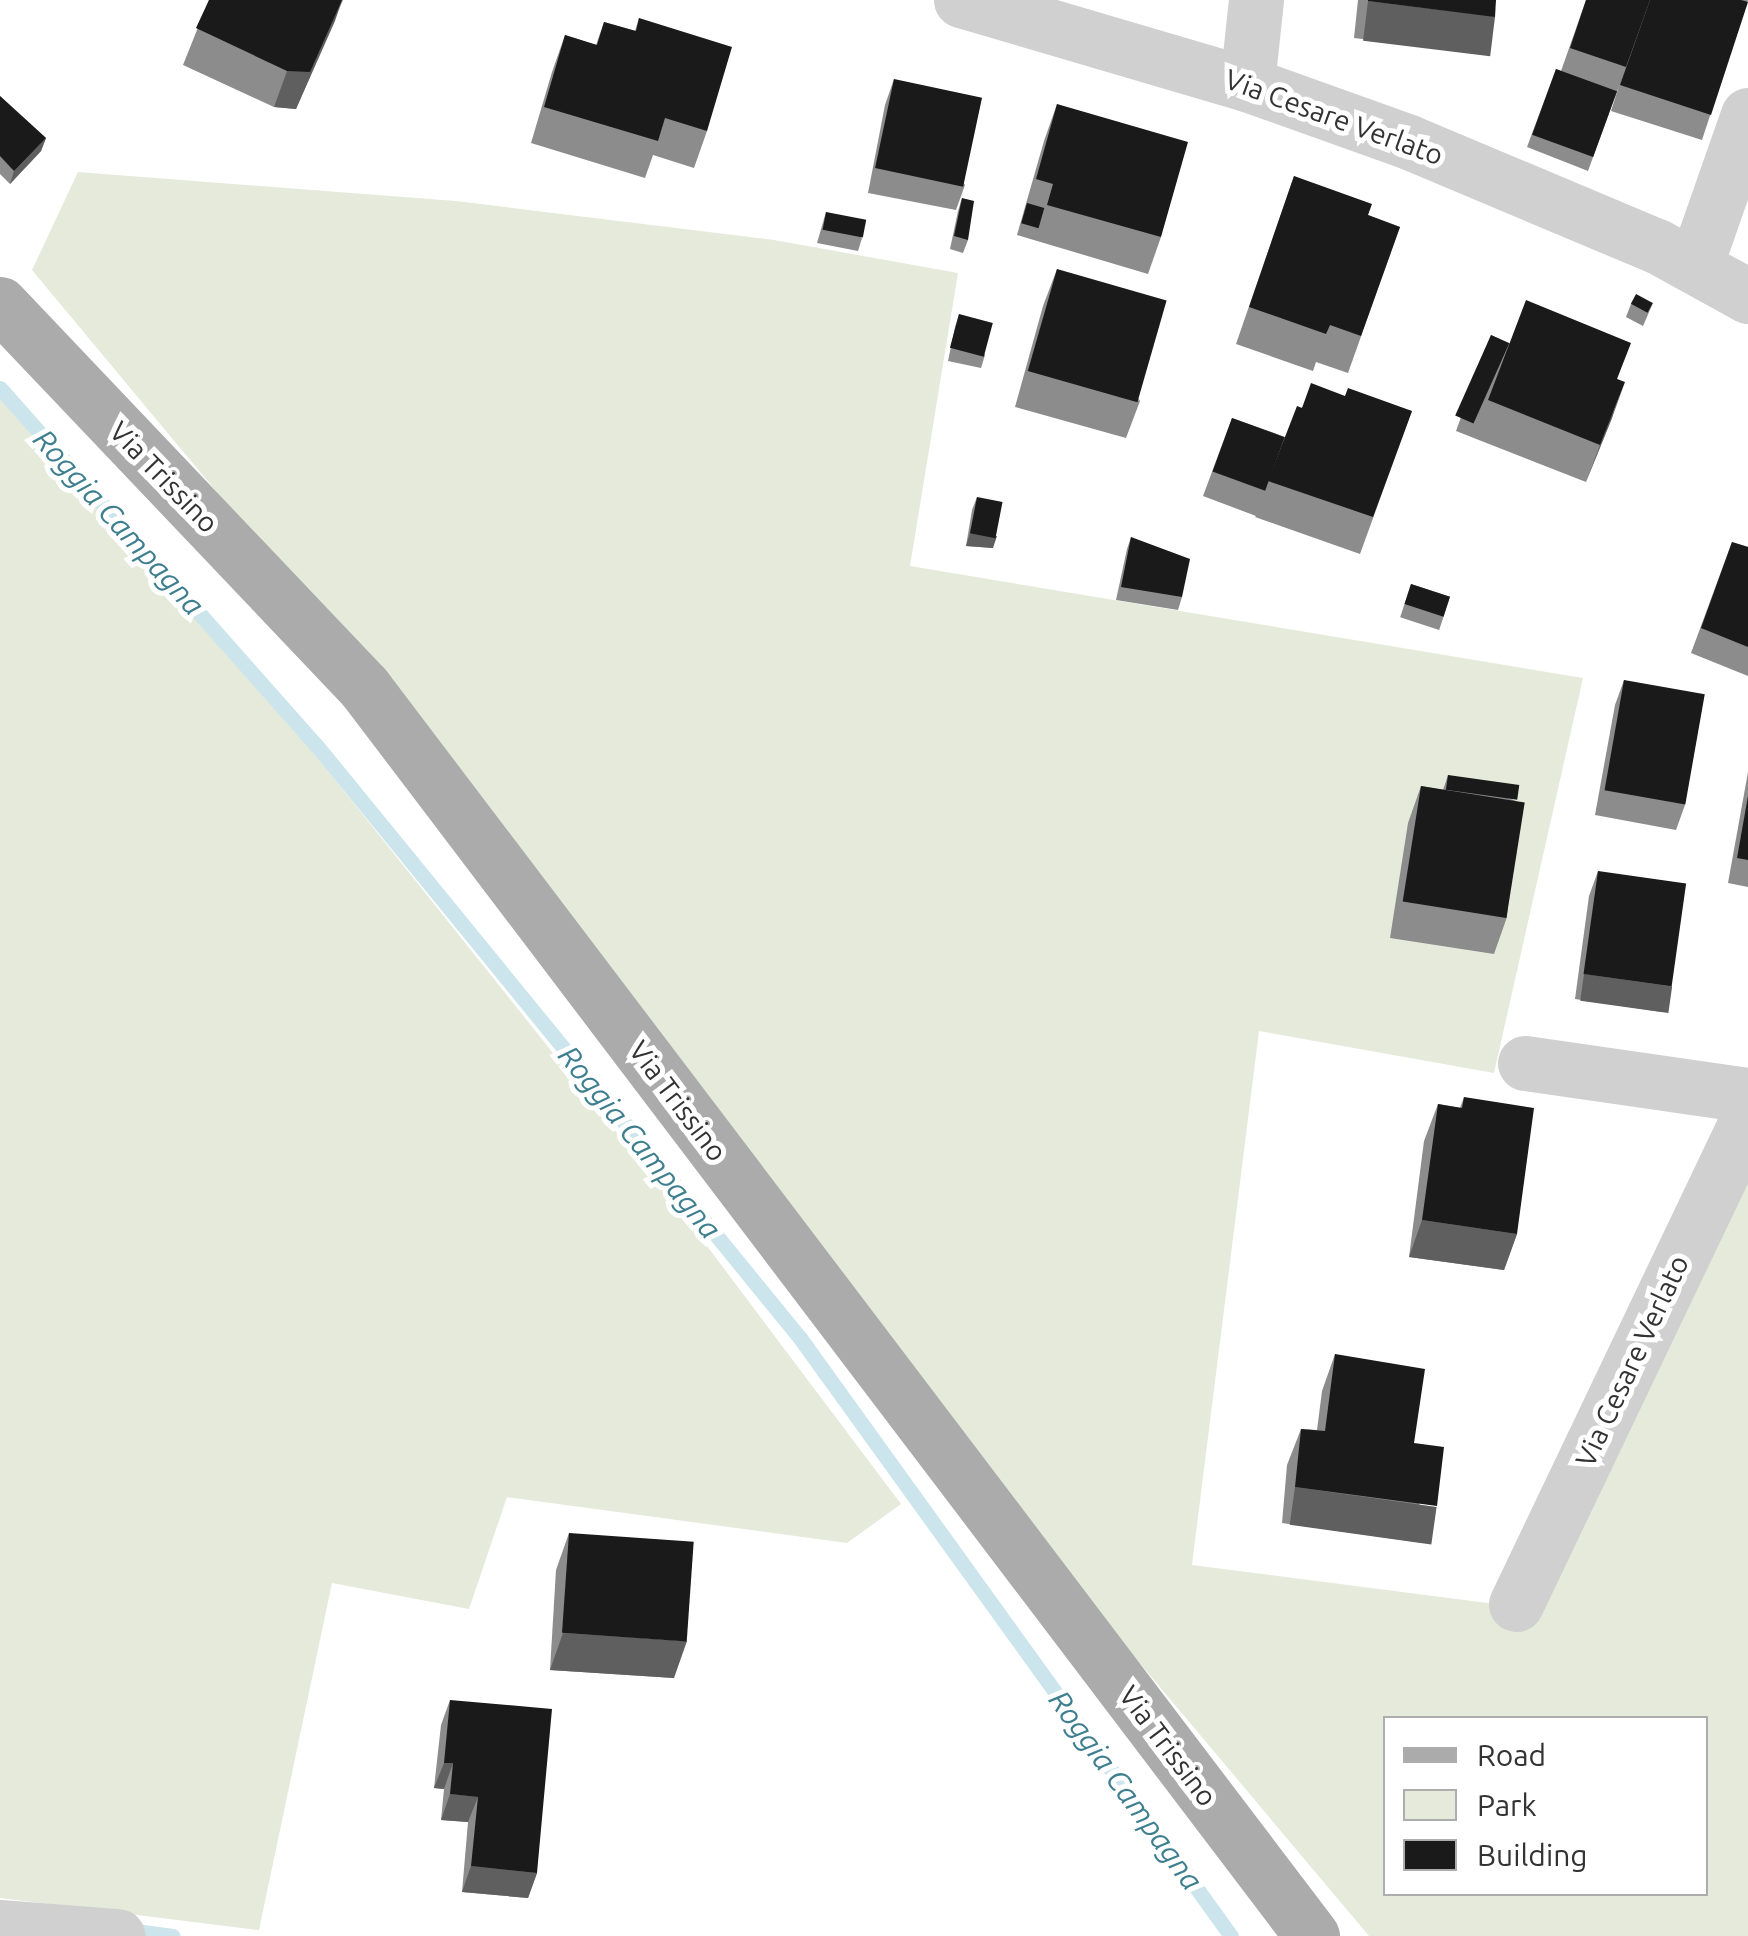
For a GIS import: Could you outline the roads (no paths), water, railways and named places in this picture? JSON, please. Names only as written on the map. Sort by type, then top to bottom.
[{"type":"main road","name":"Via Trissino","points":[[0,304],[364,688],[1312,1936]]},
{"type":"street","name":"Via Cesare Verlato","points":[[961,0],[1247,84],[1566,205],[1695,266],[1748,296]]},
{"type":"street","points":[[1247,84],[1256,0]]},
{"type":"street","points":[[1695,266],[1748,115]]},
{"type":"street","points":[[1524,1063],[1748,1095]]},
{"type":"street","name":"Via Cesare Verlato","points":[[1516,1604],[1748,1118]]},
{"type":"street","points":[[0,1927],[118,1936]]},
{"type":"waterway","name":"Roggia Campagna","points":[[0,388],[317,746],[800,1338],[1231,1936]]},
{"type":"waterway","points":[[128,1930],[173,1936]]}]
